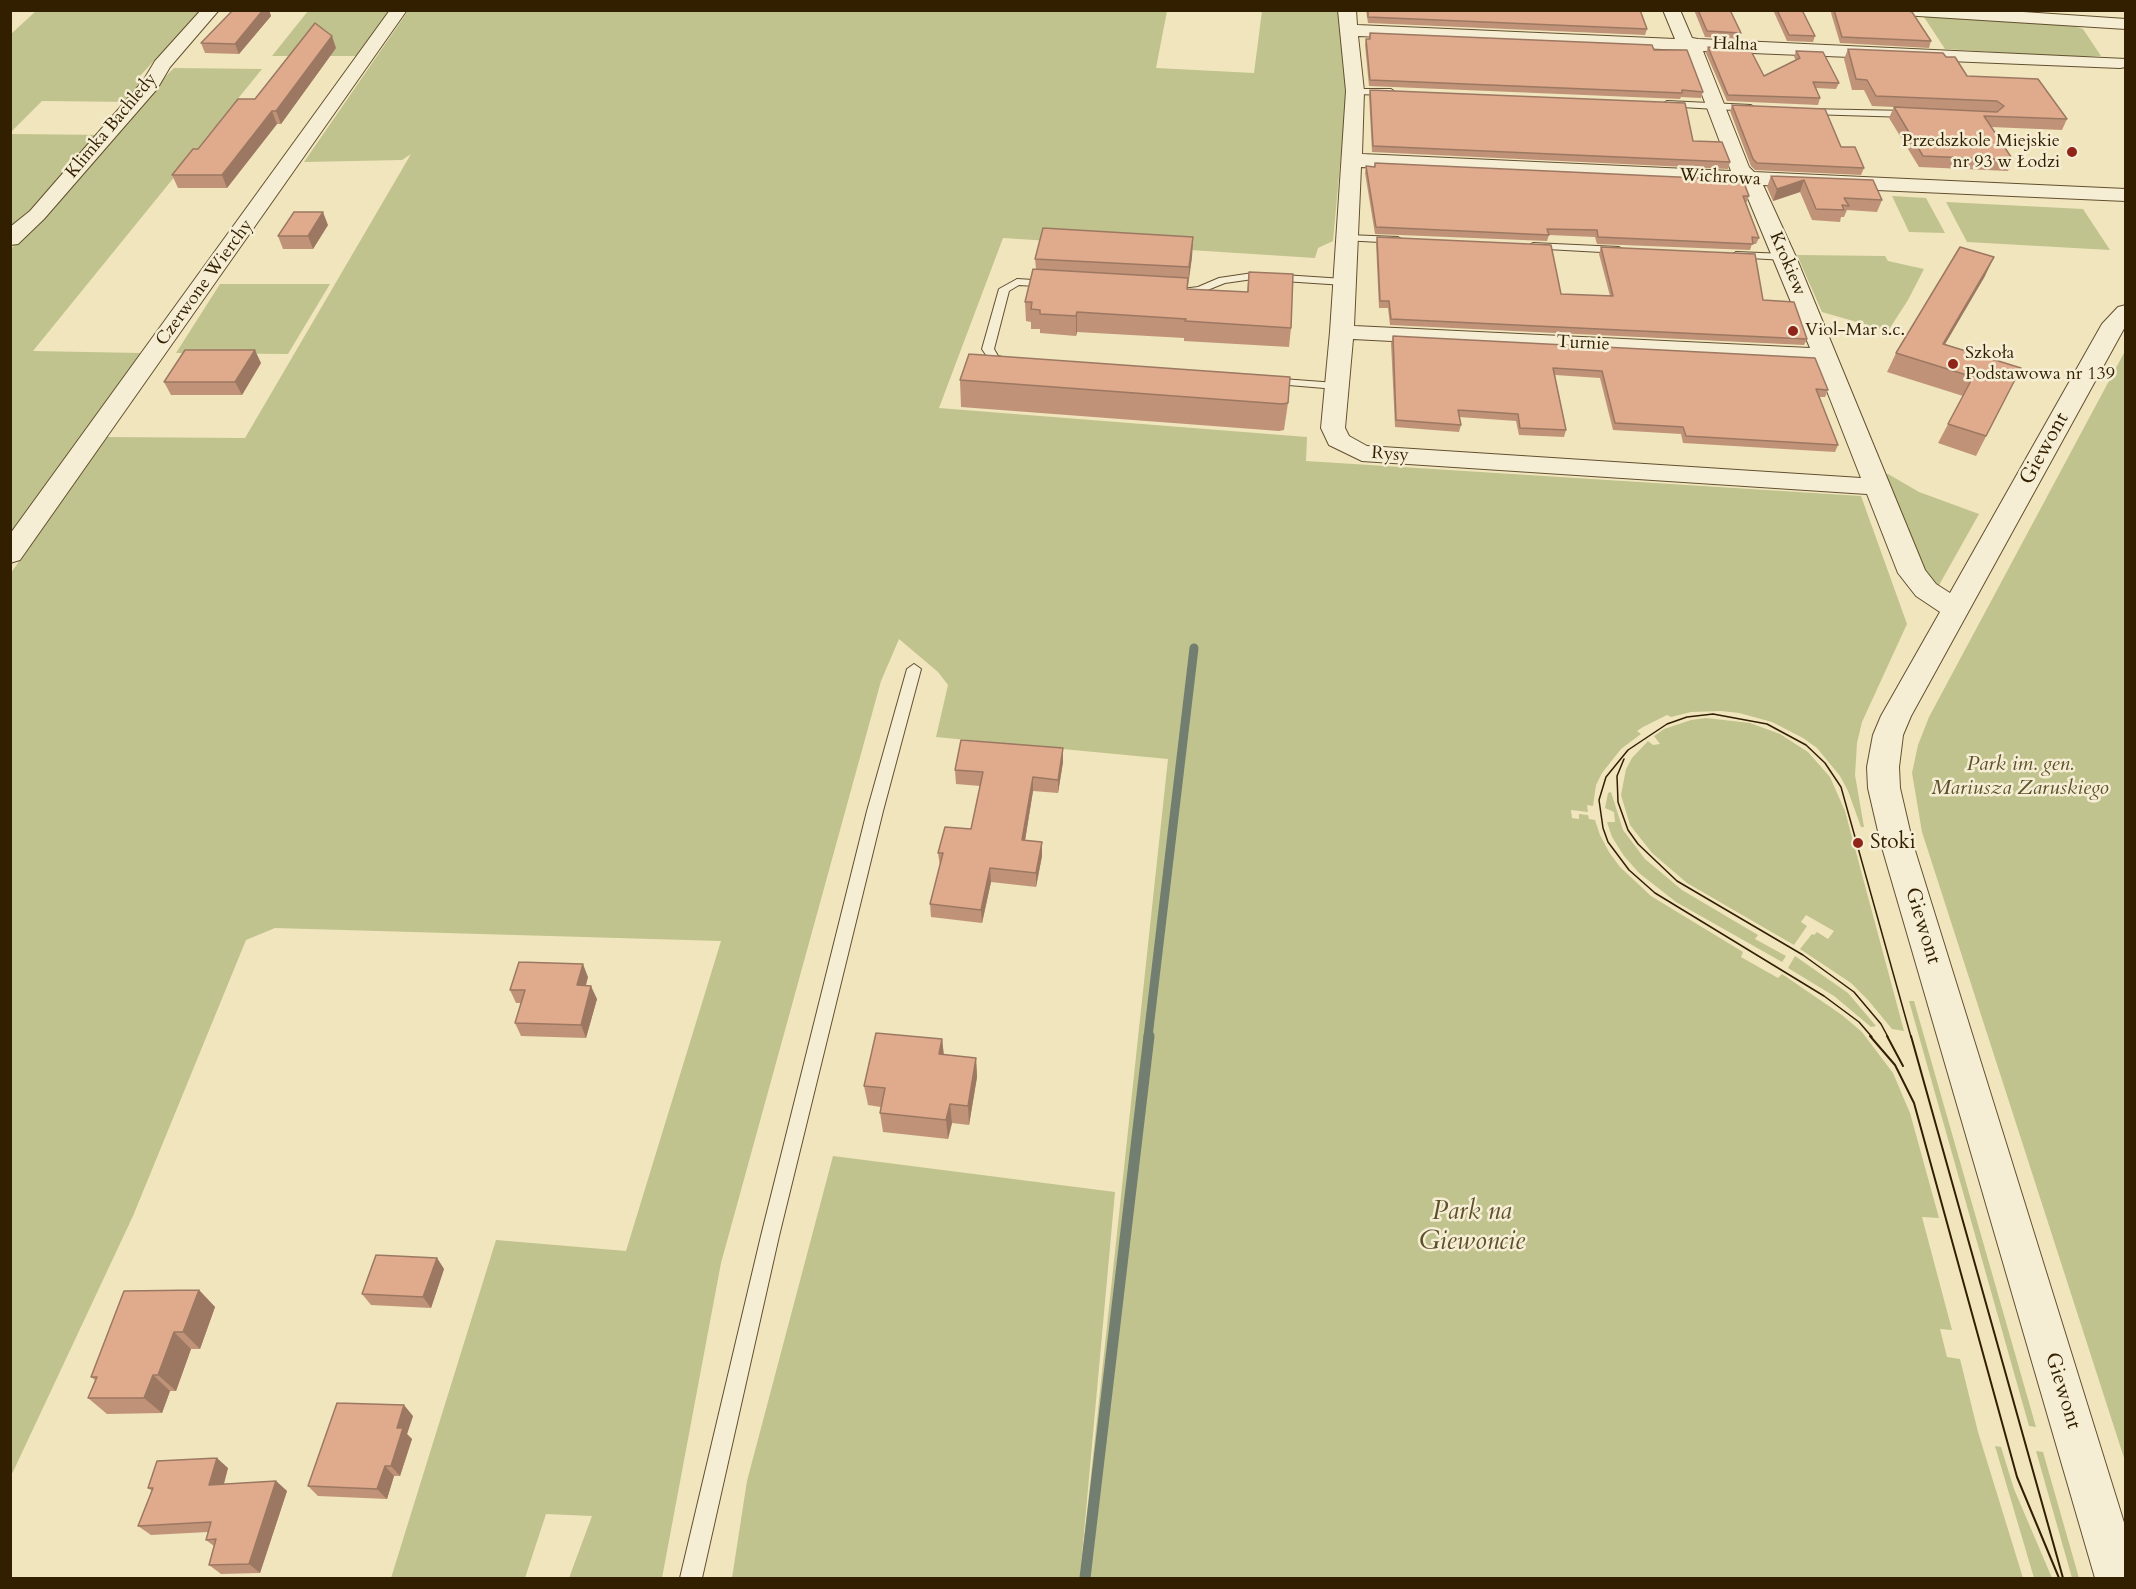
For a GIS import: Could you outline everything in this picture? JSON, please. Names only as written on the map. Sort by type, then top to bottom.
[{"type":"street","name":"Klimka Bachledy","points":[[10,239],[37,215],[150,86],[161,65],[211,10]]},
{"type":"street","name":"Czerwone Wierchy","points":[[10,554],[399,10]]},
{"type":"street","name":"Rysy","points":[[1347,10],[1351,30],[1355,91],[1342,332],[1332,428],[1338,440],[1362,453],[1877,487]]},
{"type":"street","name":"Krokiew","points":[[1671,10],[1684,41],[1690,43],[1740,170],[1750,179],[1785,256],[1877,487],[1918,582],[1936,597],[1956,609]]},
{"type":"street","points":[[1902,10],[2114,39]]},
{"type":"street","name":"Halna","points":[[1351,30],[1690,43],[2114,39]]},
{"type":"street","name":"Wichrowa","points":[[1350,160],[2126,195]]},
{"type":"street","name":"Giewont","points":[[2118,1578],[1901,855],[1884,788],[1883,767],[1888,735],[1896,716],[2115,324],[2126,312]]},
{"type":"street","name":"Turnie","points":[[1342,332],[1825,356]]},
{"type":"lane","points":[[1355,91],[1400,92]]},
{"type":"lane","points":[[1662,104],[1760,109]]},
{"type":"lane","points":[[1793,110],[1921,115]]},
{"type":"lane","points":[[1347,238],[1405,240]]},
{"type":"lane","points":[[1522,246],[1626,250]]},
{"type":"lane","points":[[1729,254],[1785,256]]},
{"type":"lane","points":[[1173,291],[1191,292],[1223,280],[1254,276],[1344,282]]},
{"type":"lane","points":[[1016,363],[994,359],[988,349],[1004,289],[1017,282],[1061,285]]},
{"type":"lane","points":[[1260,381],[1336,386]]},
{"type":"lane","points":[[691,1578],[770,1236],[875,811],[914,669]]},
{"type":"green space","points":[[36,11],[200,11],[139,77],[141,85],[135,102],[42,101],[11,132],[11,34]]},
{"type":"green space","points":[[308,11],[390,11],[358,56],[272,56]]},
{"type":"green space","name":"Park na Giewoncie","points":[[408,11],[1167,11],[1156,68],[1254,73],[1262,11],[1340,11],[1347,88],[1333,241],[1318,248],[1315,258],[1003,238],[939,408],[1307,437],[1306,461],[1861,496],[1907,624],[1862,722],[1857,743],[1855,775],[1864,827],[1861,827],[1840,776],[1817,748],[1772,722],[1739,713],[1721,711],[1691,712],[1671,717],[1667,715],[1637,731],[1641,734],[1621,749],[1602,773],[1596,785],[1593,806],[1587,805],[1588,812],[1571,810],[1572,818],[1579,819],[1579,814],[1588,815],[1589,819],[1595,820],[1609,852],[1620,867],[1651,896],[1743,952],[1741,957],[1778,978],[1782,974],[1842,1015],[1862,1032],[1893,1073],[1910,1113],[1939,1218],[1922,1217],[1952,1330],[1940,1329],[1947,1357],[1960,1359],[1978,1432],[2023,1578],[732,1578],[747,1481],[833,1156],[1115,1192],[1080,1577],[1168,759],[936,737],[948,685],[938,672],[899,639],[881,681],[721,1263],[662,1578],[569,1578],[592,1516],[546,1514],[525,1578],[391,1578],[496,1240],[626,1251],[721,941],[275,928],[246,940],[133,1216],[11,1476],[11,573],[105,437],[245,438],[411,154],[402,160],[304,162]]},
{"type":"green space","points":[[1922,14],[2074,26],[2083,29],[2101,56],[2075,57],[1945,49]]},
{"type":"green space","points":[[174,68],[262,69],[33,351],[141,353],[11,535],[11,249]]},
{"type":"green space","points":[[11,134],[107,135],[11,239]]},
{"type":"green space","points":[[1892,196],[1926,198],[1945,233],[1909,232]]},
{"type":"green space","points":[[1946,202],[2083,209],[2110,250],[1967,242]]},
{"type":"green space","points":[[1797,255],[1885,256],[1888,261],[1924,269],[1888,331],[1822,312]]},
{"type":"green space","points":[[220,284],[330,284],[288,354],[176,353]]},
{"type":"green space","name":"Park im. gen. Mariusza Zaruskiego","points":[[2125,351],[2125,1461],[1922,832],[1912,773],[1918,745],[1929,717]]},
{"type":"green space","points":[[1883,474],[1888,474],[1919,492],[1979,514],[1938,587],[1926,580]]},
{"type":"green space","points":[[1706,718],[1750,723],[1780,734],[1808,752],[1830,777],[1845,811],[1904,1031],[1892,1029],[1851,983],[1800,949],[1812,934],[1817,932],[1828,939],[1834,931],[1806,915],[1801,922],[1807,926],[1794,945],[1687,883],[1652,853],[1630,825],[1621,795],[1626,769],[1632,758],[1648,741],[1653,745],[1660,744],[1654,736],[1664,729],[1691,720]]},
{"type":"green space","points":[[1611,792],[1623,830],[1645,859],[1682,890],[1758,935],[1755,939],[1786,956],[1782,962],[1676,902],[1639,873],[1624,856],[1612,837],[1607,822],[1615,822],[1614,812],[1605,808],[1608,793]]},
{"type":"green space","points":[[1795,956],[1848,993],[1876,1026],[1871,1027],[1834,996],[1788,968]]},
{"type":"green space","points":[[1909,1001],[1914,1001],[2036,1427],[2029,1426]]},
{"type":"green space","points":[[1995,1446],[2001,1447],[2014,1489],[2052,1578],[2034,1578]]},
{"type":"green space","points":[[2036,1451],[2043,1452],[2079,1578],[2072,1578]]},
{"type":"building","points":[[233,10],[263,10],[235,44],[201,43]]},
{"type":"building","points":[[1368,10],[1640,10],[1647,29],[1368,17]]},
{"type":"building","points":[[1698,10],[1730,10],[1741,33],[1707,31]]},
{"type":"building","points":[[1777,10],[1802,10],[1815,36],[1789,35]]},
{"type":"building","points":[[1834,10],[1905,10],[1912,12],[1931,41],[1842,37]]},
{"type":"building","points":[[315,23],[332,36],[276,111],[272,111],[222,175],[172,175],[193,149],[198,149],[238,99],[255,99]]},
{"type":"building","points":[[1370,33],[1652,45],[1654,50],[1687,50],[1703,92],[1370,80],[1366,39],[1370,39]]},
{"type":"building","points":[[1708,47],[1750,49],[1764,76],[1800,58],[1796,51],[1823,52],[1839,83],[1813,82],[1820,98],[1728,95]]},
{"type":"building","points":[[1848,49],[1943,53],[1946,57],[1955,57],[1967,76],[2038,79],[2067,119],[1984,116],[2013,160],[1923,156],[1894,107],[1997,112],[2004,106],[1997,101],[1876,96],[1867,80],[1856,79]]},
{"type":"building","points":[[1370,90],[1685,103],[1693,141],[1722,142],[1730,162],[1373,146]]},
{"type":"building","points":[[1732,105],[1825,109],[1841,147],[1855,147],[1864,168],[1757,163],[1753,159]]},
{"type":"building","points":[[1375,163],[1743,180],[1749,196],[1743,196],[1759,238],[1752,237],[1753,244],[1598,237],[1597,230],[1547,229],[1549,235],[1376,227],[1366,166],[1375,167]]},
{"type":"building","points":[[1771,176],[1873,180],[1882,200],[1844,198],[1849,206],[1842,205],[1844,210],[1816,209],[1804,180],[1777,189]]},
{"type":"building","points":[[294,212],[323,212],[308,236],[278,236]]},
{"type":"building","points":[[1043,228],[1193,237],[1189,267],[1035,259]]},
{"type":"building","points":[[1377,237],[1551,245],[1561,294],[1613,296],[1601,247],[1755,254],[1763,300],[1794,302],[1807,339],[1391,319],[1389,301],[1380,301]]},
{"type":"building","points":[[1960,247],[1994,257],[1943,344],[2021,368],[1986,436],[1948,424],[1973,377],[1896,353]]},
{"type":"building","points":[[1033,269],[1188,278],[1187,289],[1248,292],[1249,272],[1293,274],[1291,328],[1077,312],[1076,316],[1040,314],[1040,310],[1031,309],[1032,302],[1025,302]]},
{"type":"building","points":[[1393,336],[1815,358],[1828,390],[1816,389],[1838,445],[1686,436],[1683,427],[1615,423],[1602,371],[1553,368],[1566,430],[1520,428],[1518,414],[1458,410],[1461,425],[1396,420]]},
{"type":"building","points":[[185,350],[255,350],[235,382],[164,382]]},
{"type":"building","points":[[969,354],[1290,377],[1288,403],[960,380]]},
{"type":"building","points":[[961,740],[1063,748],[1058,780],[1033,777],[1022,840],[1042,842],[1036,873],[990,868],[981,910],[930,904],[943,853],[938,853],[945,827],[971,829],[983,772],[955,770]]},
{"type":"building","points":[[519,962],[583,964],[577,985],[591,986],[581,1025],[515,1023],[525,990],[510,990]]},
{"type":"building","points":[[876,1033],[942,1039],[939,1054],[976,1058],[968,1106],[950,1104],[946,1120],[880,1113],[885,1088],[864,1086]]},
{"type":"building","points":[[376,1255],[437,1258],[423,1297],[362,1294]]},
{"type":"building","points":[[199,1290],[183,1332],[174,1332],[158,1375],[153,1375],[144,1398],[88,1398],[97,1377],[91,1377],[124,1291]]},
{"type":"building","points":[[337,1403],[404,1405],[397,1428],[403,1428],[391,1466],[385,1466],[377,1489],[308,1486]]},
{"type":"building","points":[[217,1458],[209,1485],[276,1481],[249,1564],[209,1565],[216,1539],[206,1540],[211,1522],[138,1526],[153,1488],[148,1488],[157,1461]]},
{"type":"waterway","points":[[1148,1037],[1194,648]]},
{"type":"waterway","points":[[1085,1578],[1149,1036]]},
{"type":"tram line","points":[[1872,1037],[1859,1022],[1824,996],[1655,893],[1629,870],[1608,842],[1603,828],[1599,800],[1606,777],[1628,750],[1667,724],[1687,717],[1713,714],[1767,724],[1806,745],[1825,763],[1841,787],[1911,1037]]},
{"type":"tram line","points":[[1624,759],[1617,776],[1618,802],[1628,830],[1638,844],[1677,881],[1803,955],[1854,992],[1881,1024],[1888,1037]]},
{"type":"tram line","points":[[1870,1036],[1895,1065],[1914,1103],[2017,1477],[2059,1578]]},
{"type":"tram line","points":[[1887,1036],[1903,1066]]},
{"type":"tram line","points":[[1911,1036],[2063,1578]]},
{"type":"place","name":"Przedszkole Miejskie nr 93 w Łodzi","points":[[2072,152]]},
{"type":"place","name":"Viol-Mar s.c.","points":[[1793,331]]},
{"type":"place","name":"Szkoła Podstawowa nr 139","points":[[1953,364]]},
{"type":"place","name":"Stoki","points":[[1858,843]]}]
